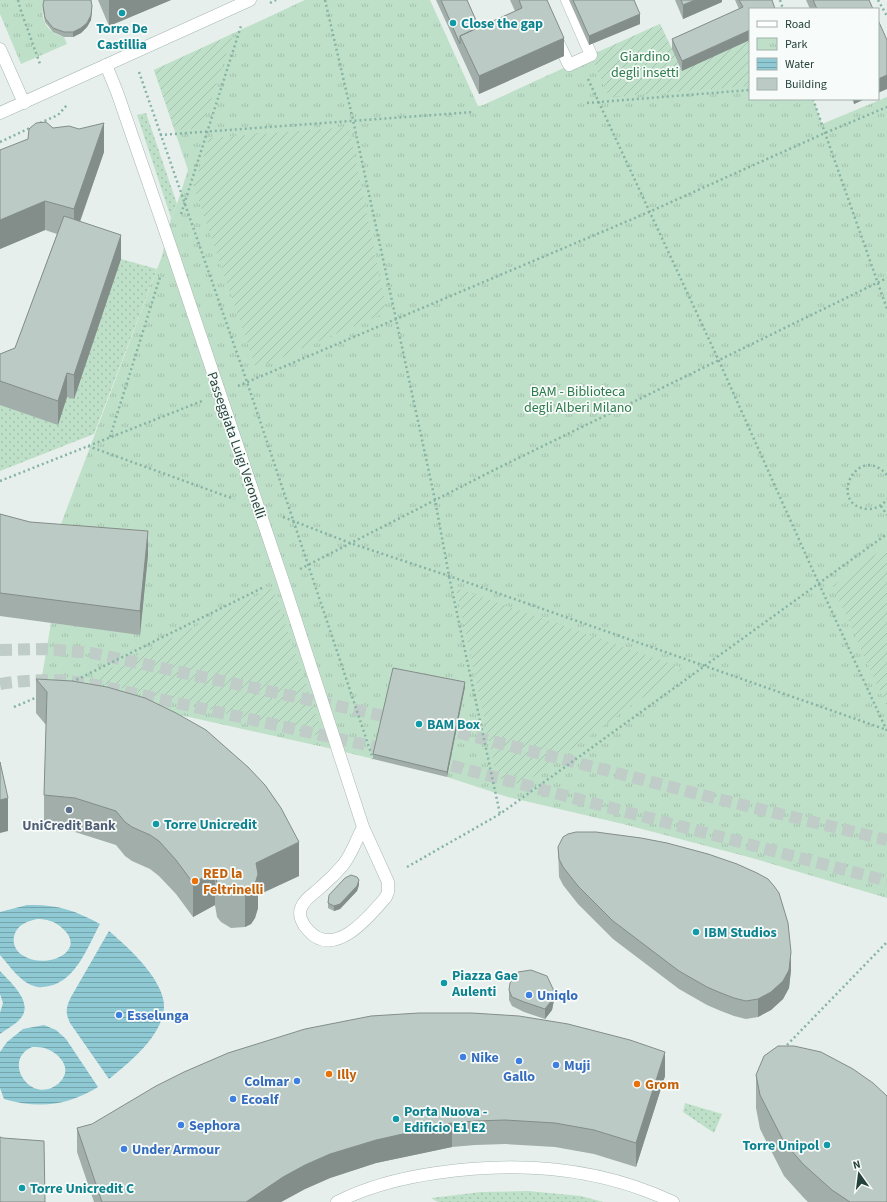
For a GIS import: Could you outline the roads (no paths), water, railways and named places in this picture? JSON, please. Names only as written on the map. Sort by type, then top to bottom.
[{"type":"street","points":[[0,114],[250,0]]},
{"type":"street","points":[[552,29],[569,65],[592,55],[568,0]]},
{"type":"street","points":[[0,49],[24,103]]},
{"type":"street","name":"Passeggiata Luigi Veronelli","points":[[106,65],[113,81],[170,245],[282,578],[363,827],[388,882],[388,892],[379,904],[357,927],[347,935],[337,940],[329,941],[320,939],[311,934],[304,926],[301,918],[301,909],[306,900],[344,864],[350,855],[363,827]]},
{"type":"street","points":[[337,1202],[366,1189],[408,1178],[466,1169],[503,1168],[549,1169],[587,1174],[625,1183],[673,1202]]},
{"type":"water","points":[[27,905],[56,907],[82,915],[100,924],[86,952],[74,970],[58,983],[38,987],[29,984],[19,977],[0,955],[0,912]],"holes":[[[40,919],[56,924],[69,936],[71,944],[68,951],[52,960],[42,961],[32,959],[22,955],[15,947],[14,938],[17,929],[28,922]]]},
{"type":"water","points":[[109,931],[134,954],[151,974],[162,994],[164,1004],[163,1015],[153,1036],[136,1056],[109,1079],[70,1023],[67,1016],[67,1010],[71,997]]},
{"type":"water","points":[[0,971],[15,987],[25,1006],[24,1013],[20,1019],[0,1034],[0,1013],[3,1003],[0,994]]},
{"type":"water","points":[[44,1025],[56,1030],[66,1039],[98,1087],[75,1098],[52,1104],[29,1104],[4,1099],[0,1088],[0,1052],[7,1042],[23,1029]],"holes":[[[32,1047],[44,1048],[52,1051],[63,1062],[65,1067],[64,1077],[50,1089],[40,1089],[31,1086],[24,1080],[20,1071],[19,1062],[23,1054]]]},
{"type":"tunnel","points":[[0,650],[45,649],[92,653],[398,719]]},
{"type":"tunnel","points":[[0,684],[46,680],[91,684],[389,750]]},
{"type":"tunnel","points":[[441,728],[714,798],[887,840]]},
{"type":"tunnel","points":[[434,761],[887,881]]},
{"type":"place","name":"Torre De Castillia","points":[[122,13]]},
{"type":"place","name":"Close the gap","points":[[453,23]]},
{"type":"place","name":"BAM Box","points":[[419,724]]},
{"type":"place","name":"UniCredit Bank","points":[[69,810]]},
{"type":"place","name":"Torre Unicredit","points":[[156,824]]},
{"type":"place","name":"RED la Feltrinelli","points":[[195,881]]},
{"type":"place","name":"IBM Studios","points":[[696,932]]},
{"type":"place","name":"Piazza Gae Aulenti","points":[[444,983]]},
{"type":"place","name":"Uniqlo","points":[[529,995]]},
{"type":"place","name":"Esselunga","points":[[119,1015]]},
{"type":"place","name":"Nike","points":[[463,1057]]},
{"type":"place","name":"Gallo","points":[[519,1061]]},
{"type":"place","name":"Muji","points":[[556,1065]]},
{"type":"place","name":"Illy","points":[[329,1074]]},
{"type":"place","name":"Colmar","points":[[297,1081]]},
{"type":"place","name":"Grom","points":[[637,1084]]},
{"type":"place","name":"Ecoalf","points":[[233,1099]]},
{"type":"place","name":"Porta Nuova - Edificio E1 E2","points":[[396,1119]]},
{"type":"place","name":"Sephora","points":[[181,1125]]},
{"type":"place","name":"Torre Unipol","points":[[827,1145]]},
{"type":"place","name":"Under Armour","points":[[124,1149]]},
{"type":"place","name":"Torre Unicredit C","points":[[22,1188]]},
{"type":"park label","name":"Giardino degli insetti","points":[[645,64]]},
{"type":"park label","name":"BAM - Biblioteca degli Alberi Milano","points":[[578,400]]}]
